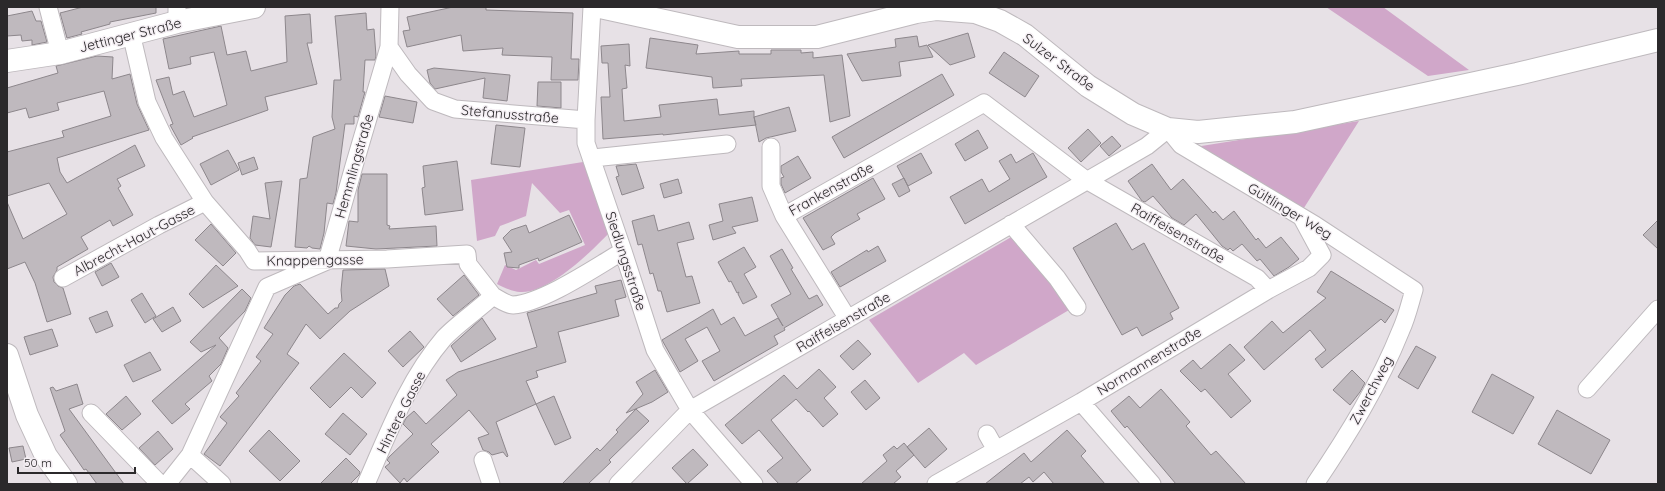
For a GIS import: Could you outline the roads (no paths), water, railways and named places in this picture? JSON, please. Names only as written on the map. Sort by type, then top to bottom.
[{"type":"main road","name":"Jettinger Straße","points":[[7,61],[60,53],[131,33],[177,14],[254,7]]},
{"type":"main road","points":[[600,7],[738,37],[817,37],[916,9]]},
{"type":"main road","name":"Sulzer Straße","points":[[916,9],[975,12],[1000,21],[1025,35],[1088,86],[1133,114],[1168,129],[1198,132],[1296,122],[1517,74],[1658,40]]},
{"type":"main road","points":[[7,355],[27,416],[46,456],[66,484]]},
{"type":"street","points":[[48,7],[60,53]]},
{"type":"street","name":"Hemmlingstraße","points":[[327,261],[389,47],[390,7]]},
{"type":"street","name":"Siedlungsstraße","points":[[592,7],[586,143],[593,158],[654,350],[690,410],[754,484]]},
{"type":"street","name":"Knappengasse","points":[[131,33],[147,102],[164,138],[205,202],[247,250],[254,261],[327,261],[467,254],[468,264],[493,296]]},
{"type":"street","name":"Stefanusstraße","points":[[389,47],[408,74],[433,100],[454,109],[586,120]]},
{"type":"street","name":"Raiffeisenstraße","points":[[984,103],[1086,180],[1257,278],[1268,290]]},
{"type":"street","name":"Frankenstraße","points":[[848,319],[784,216],[984,103]]},
{"type":"street","name":"Raiffeisenstraße","points":[[618,484],[690,410],[1147,146],[1168,129]]},
{"type":"street","name":"Gültlinger Weg","points":[[1168,129],[1181,145],[1302,218],[1414,290]]},
{"type":"street","points":[[593,158],[727,144]]},
{"type":"street","points":[[771,147],[771,186],[784,216]]},
{"type":"street","name":"Albrecht-Haut-Gasse","points":[[63,278],[159,225],[205,202]]},
{"type":"street","name":"Normannenstraße","points":[[936,484],[963,478],[996,450],[1082,402],[1268,290],[1309,268],[1322,256],[1302,218]]},
{"type":"street","points":[[1011,224],[1057,278],[1077,307]]},
{"type":"street","points":[[493,296],[511,305],[531,301],[571,282],[623,251]]},
{"type":"street","points":[[254,261],[267,287]]},
{"type":"street","points":[[167,484],[190,455],[267,287],[327,261]]},
{"type":"street","name":"Zwerchweg","points":[[1315,484],[1338,450],[1371,394],[1402,329],[1414,290]]},
{"type":"street","name":"Hintere Gasse","points":[[366,484],[388,433],[413,382],[444,337],[493,296]]},
{"type":"street","points":[[1587,389],[1658,309]]},
{"type":"street","points":[[1082,402],[1152,484]]},
{"type":"street","points":[[91,413],[160,484]]},
{"type":"street","points":[[987,434],[996,450]]},
{"type":"street","points":[[190,455],[222,484]]},
{"type":"street","points":[[483,460],[491,484]]}]
